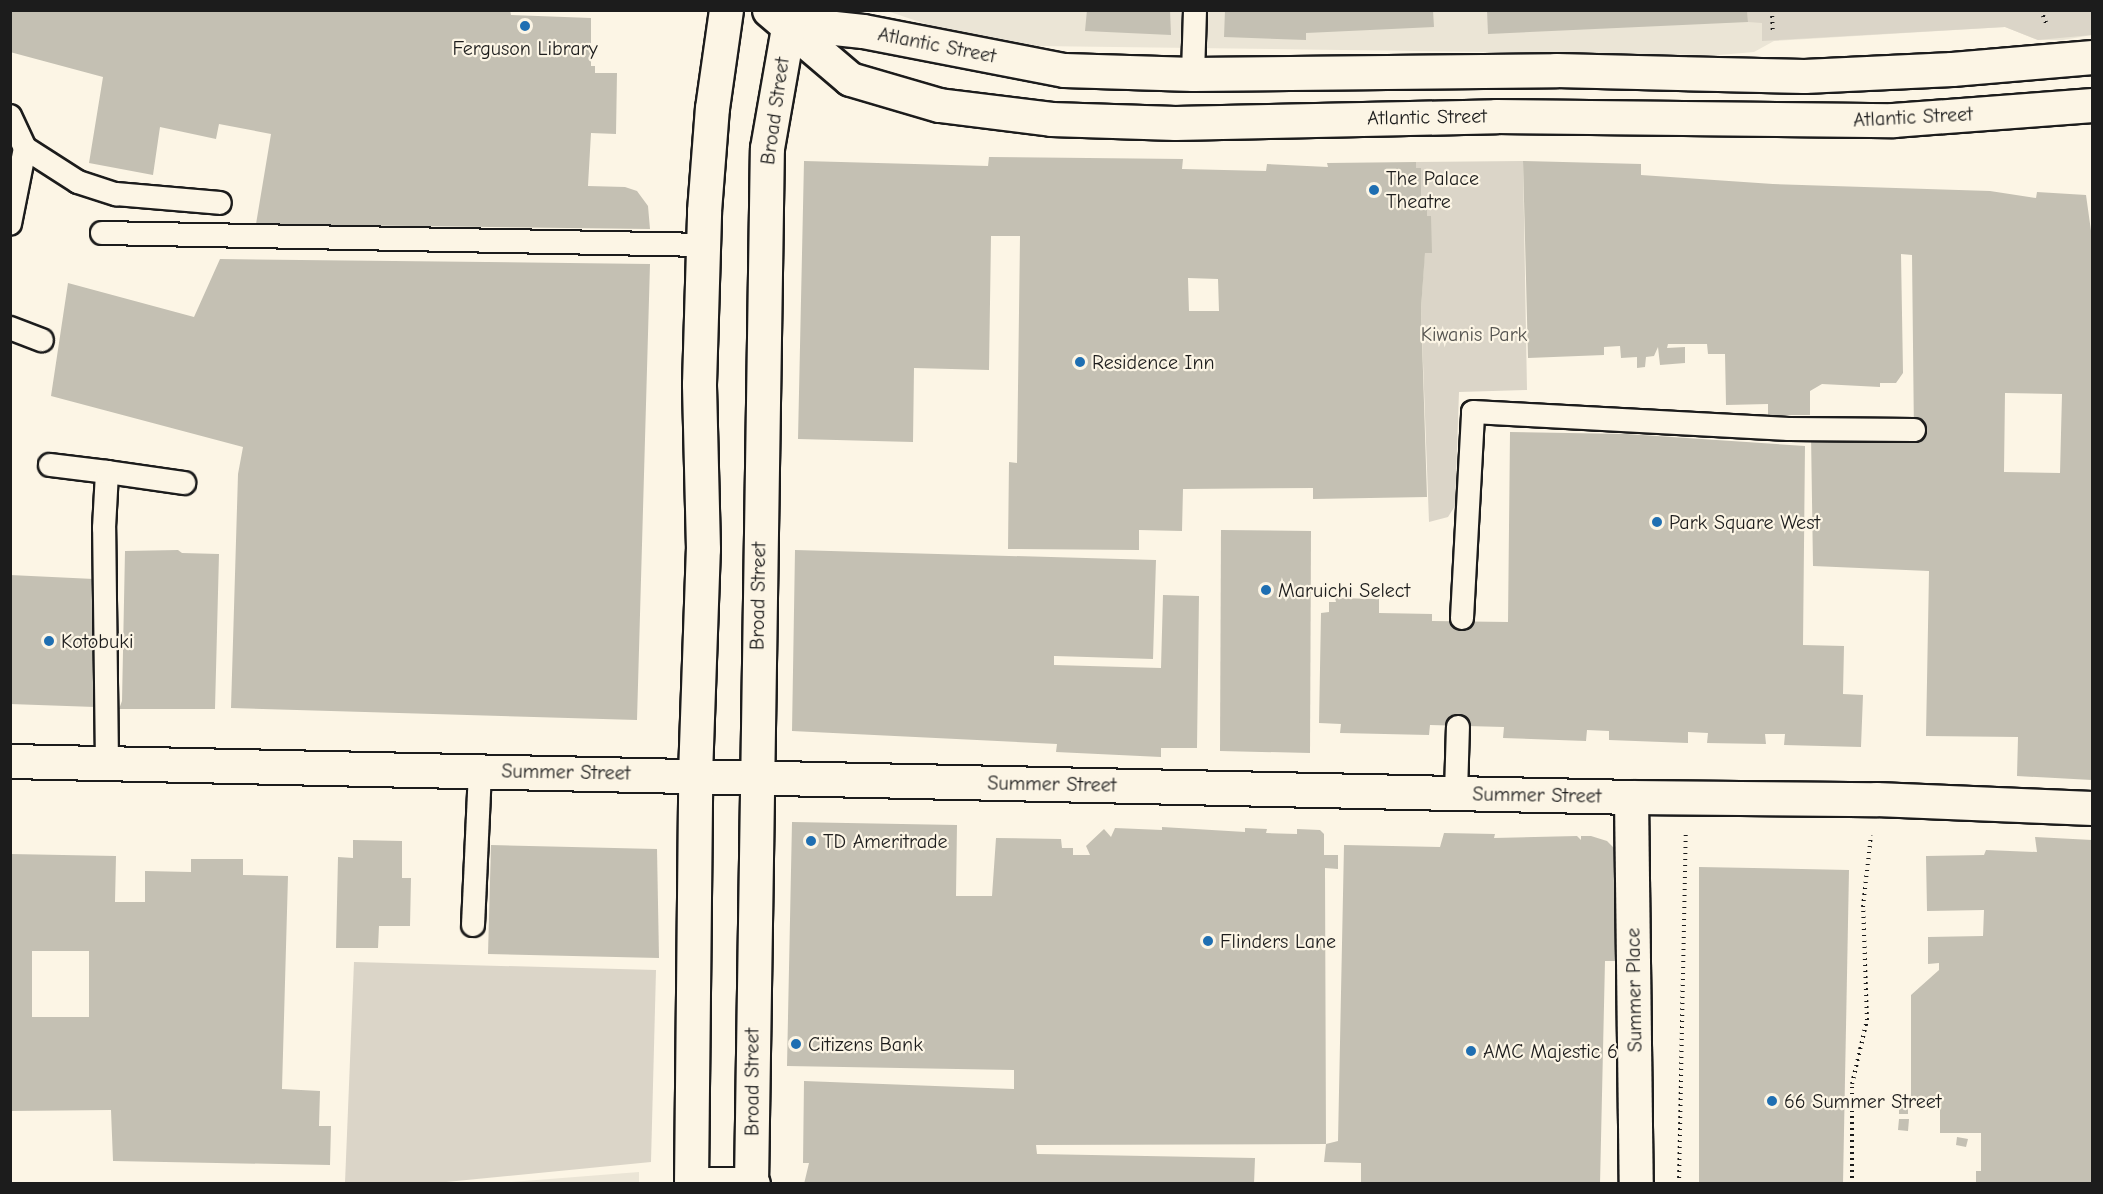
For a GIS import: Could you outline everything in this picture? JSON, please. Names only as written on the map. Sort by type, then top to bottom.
[{"type":"main road","points":[[691,1184],[695,775],[703,549],[699,384],[712,108],[726,10]]},
{"type":"main road","name":"Atlantic Street","points":[[783,15],[1064,70],[1193,74],[1556,70],[1804,76],[1952,69],[2092,57]]},
{"type":"main road","name":"Atlantic Street","points":[[783,15],[850,80],[939,105],[1051,118],[1175,123],[1496,116],[1881,120],[2092,105]]},
{"type":"main road","name":"Broad Street","points":[[752,1183],[755,776],[767,148],[783,15]]},
{"type":"main road","name":"Summer Street","points":[[10,762],[755,776],[1456,794],[1876,799],[2092,808]]},
{"type":"main road","name":"Summer Place","points":[[1631,797],[1636,1184]]},
{"type":"main road","points":[[708,1184],[752,1183]]},
{"type":"lane","points":[[1193,74],[1195,10]]},
{"type":"lane","points":[[10,116],[25,148],[78,182],[116,194],[220,203]]},
{"type":"lane","points":[[10,224],[25,148]]},
{"type":"lane","points":[[102,233],[704,245]]},
{"type":"lane","points":[[10,328],[42,340]]},
{"type":"lane","points":[[1462,618],[1473,412],[1789,429],[1914,430]]},
{"type":"lane","points":[[50,465],[184,483]]},
{"type":"lane","points":[[107,472],[104,528],[107,763]]},
{"type":"lane","points":[[1456,794],[1458,727]]},
{"type":"lane","points":[[473,925],[480,770]]},
{"type":"path","points":[[1772,10],[1773,33]]},
{"type":"path","points":[[2041,10],[2046,23]]},
{"type":"path","points":[[1679,1184],[1687,798]]},
{"type":"path","points":[[1852,1184],[1852,1084],[1866,1020],[1863,907],[1876,799]]},
{"type":"shaded area","points":[[2092,10],[2092,35],[2063,40],[2038,40],[2005,27],[1774,41],[1754,52],[1719,55],[1036,46],[962,36],[887,11]]},
{"type":"shaded area","points":[[639,1172],[639,1183],[499,1183]]},
{"type":"green space","points":[[1747,11],[2092,11],[2092,35],[2038,40],[2005,27],[1762,41],[1762,23],[1748,22]]},
{"type":"green space","name":"Kiwanis Park","points":[[1523,161],[1527,390],[1459,392],[1455,506],[1448,517],[1429,522],[1421,309],[1427,216],[1421,206],[1421,168],[1416,168],[1416,162]]},
{"type":"green space","points":[[354,962],[656,970],[651,1162],[436,1183],[345,1183]]},
{"type":"building","points":[[10,10],[510,10],[511,15],[591,18],[591,66],[595,66],[595,73],[617,73],[616,134],[591,133],[588,186],[625,187],[637,191],[648,206],[650,229],[256,224],[271,134],[219,124],[216,139],[160,127],[153,175],[89,163],[103,77],[10,52]]},
{"type":"building","points":[[1087,10],[1170,10],[1171,35],[1085,31]]},
{"type":"building","points":[[1225,10],[1433,10],[1434,27],[1306,33],[1306,40],[1224,37]]},
{"type":"building","points":[[1487,10],[1747,10],[1748,22],[1488,34]]},
{"type":"building","points":[[989,157],[1183,159],[1182,169],[1266,171],[1267,164],[1328,167],[1327,163],[1416,162],[1416,168],[1421,168],[1421,206],[1427,206],[1427,216],[1431,216],[1432,253],[1425,253],[1421,309],[1427,497],[1313,499],[1313,488],[1183,489],[1182,531],[1139,530],[1139,550],[1008,549],[1009,462],[1017,463],[1020,236],[991,236],[989,370],[914,368],[913,442],[798,439],[804,161],[988,166]],"holes":[[[1188,278],[1218,279],[1219,311],[1189,311]]]},
{"type":"building","points":[[1523,161],[1641,164],[1641,175],[1773,184],[1990,191],[2036,198],[2037,192],[2086,195],[2092,238],[2092,780],[2017,776],[2018,737],[1926,736],[1929,571],[1813,566],[1811,435],[1914,437],[1912,255],[1901,254],[1903,373],[1896,383],[1880,383],[1880,387],[1822,384],[1810,391],[1810,415],[1768,415],[1768,404],[1726,405],[1725,354],[1708,354],[1707,344],[1668,344],[1667,348],[1685,347],[1685,363],[1660,365],[1658,347],[1654,356],[1646,357],[1645,367],[1637,368],[1637,357],[1621,358],[1620,346],[1604,347],[1604,355],[1528,358]],"holes":[[[2005,393],[2062,394],[2060,473],[2004,472]]]},
{"type":"building","points":[[220,259],[650,264],[637,720],[231,708],[238,474],[243,447],[51,396],[68,283],[194,317]]},
{"type":"building","name":"Park Square West","points":[[1510,432],[1627,434],[1805,446],[1803,645],[1844,646],[1843,694],[1863,695],[1861,747],[1784,745],[1785,734],[1765,734],[1766,744],[1707,743],[1708,733],[1688,732],[1688,743],[1609,740],[1609,731],[1587,730],[1586,741],[1503,738],[1504,727],[1430,725],[1429,735],[1340,733],[1341,724],[1319,723],[1321,613],[1329,612],[1329,602],[1336,602],[1335,598],[1379,599],[1379,613],[1432,614],[1432,621],[1508,622]]},
{"type":"building","name":"Maruichi Select","points":[[1221,530],[1311,531],[1310,753],[1220,751]]},
{"type":"building","points":[[178,550],[182,553],[219,554],[215,709],[119,709],[122,701],[125,551]]},
{"type":"building","points":[[795,550],[1156,560],[1153,659],[1054,656],[1054,665],[1161,668],[1163,595],[1199,596],[1197,748],[1161,748],[1161,757],[1056,752],[1057,744],[792,731]]},
{"type":"building","points":[[10,575],[94,579],[95,707],[10,704]]},
{"type":"building","points":[[792,822],[957,825],[956,896],[992,896],[996,838],[1061,839],[1062,848],[1073,848],[1073,855],[1090,855],[1086,846],[1104,829],[1111,837],[1115,828],[1162,830],[1162,827],[1245,832],[1245,828],[1267,829],[1266,833],[1297,834],[1297,829],[1320,830],[1324,834],[1324,855],[1338,855],[1338,869],[1325,868],[1326,1144],[1036,1145],[1037,1154],[1255,1158],[1254,1184],[804,1184],[809,1163],[803,1163],[804,1081],[1014,1089],[1014,1070],[787,1066]]},
{"type":"building","name":"AMC Majestic 6","points":[[1444,833],[1495,834],[1494,838],[1577,836],[1581,840],[1581,836],[1591,836],[1607,841],[1616,850],[1617,961],[1605,961],[1600,1184],[1361,1184],[1361,1163],[1324,1162],[1326,1144],[1338,1141],[1344,845],[1440,847]]},
{"type":"building","points":[[2035,837],[2092,840],[2092,1184],[1976,1184],[1976,1171],[1981,1171],[1981,1133],[1940,1133],[1940,1098],[1911,1098],[1911,995],[1939,970],[1939,963],[1928,964],[1928,937],[1983,936],[1984,910],[1927,911],[1926,856],[1984,855],[1986,850],[2037,852]]},
{"type":"building","points":[[353,840],[402,841],[402,878],[411,878],[410,926],[379,926],[378,948],[336,948],[338,857],[353,858]]},
{"type":"building","points":[[491,845],[657,849],[659,958],[488,954]]},
{"type":"building","points":[[10,854],[116,856],[115,902],[145,902],[145,871],[191,872],[191,859],[243,859],[243,875],[288,876],[282,1089],[320,1091],[319,1126],[331,1126],[330,1165],[113,1161],[111,1110],[10,1111]],"holes":[[[32,951],[89,951],[89,1017],[32,1017]]]},
{"type":"building","name":"66 Summer Street","points":[[1699,867],[1849,870],[1843,1184],[1699,1184]]},
{"type":"building","points":[[1899,1102],[1908,1102],[1908,1114],[1899,1114]]},
{"type":"building","points":[[1899,1119],[1909,1119],[1908,1131],[1898,1130]]},
{"type":"building","points":[[1957,1137],[1968,1139],[1966,1147],[1956,1145]]},
{"type":"place","name":"Ferguson Library","points":[[525,26]]},
{"type":"place","name":"The Palace Theatre","points":[[1374,190]]},
{"type":"place","name":"Residence Inn","points":[[1080,362]]},
{"type":"place","name":"Park Square West","points":[[1657,522]]},
{"type":"place","name":"Maruichi Select","points":[[1266,590]]},
{"type":"place","name":"Kotobuki","points":[[49,641]]},
{"type":"place","name":"TD Ameritrade","points":[[811,841]]},
{"type":"place","name":"Flinders Lane","points":[[1208,941]]},
{"type":"place","name":"Citizens Bank","points":[[796,1044]]},
{"type":"place","name":"AMC Majestic 6","points":[[1471,1051]]},
{"type":"place","name":"66 Summer Street","points":[[1772,1101]]}]
